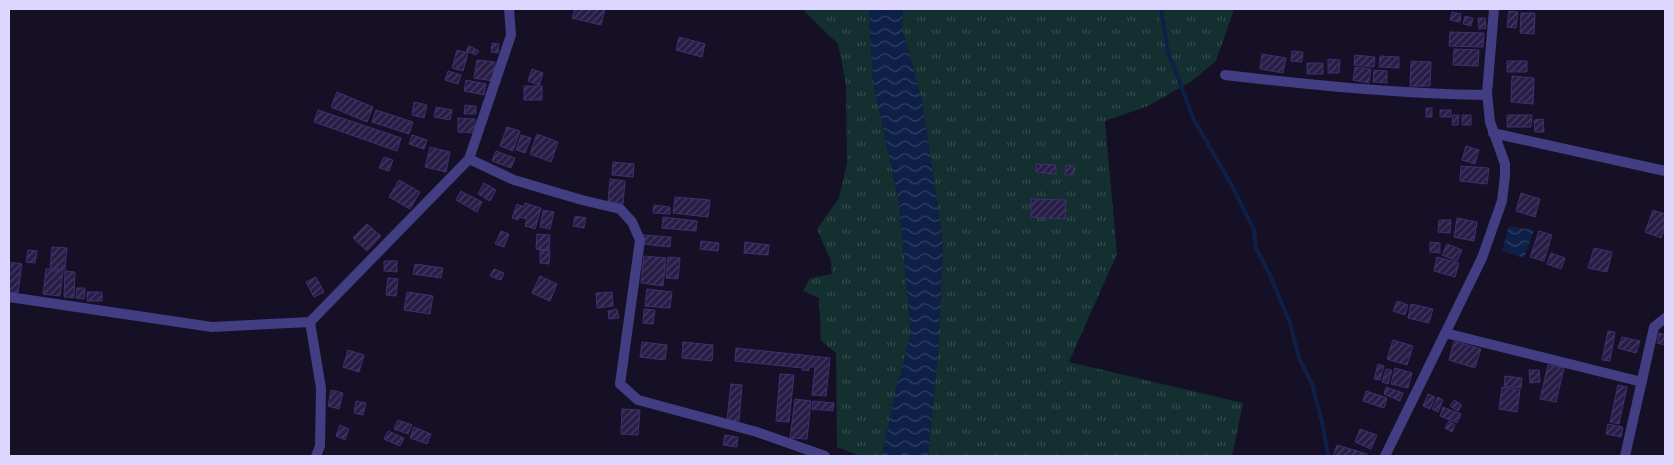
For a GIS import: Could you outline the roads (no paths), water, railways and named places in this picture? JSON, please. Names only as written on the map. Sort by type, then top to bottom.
[{"type":"street","points":[[9,297],[212,327],[310,322],[469,159],[511,35],[509,9]]},
{"type":"street","points":[[1385,456],[1482,258],[1502,201],[1506,176],[1505,164],[1490,122],[1487,95],[1494,9]]},
{"type":"street","points":[[1225,75],[1340,87],[1457,95],[1487,95]]},
{"type":"street","points":[[1494,133],[1665,171]]},
{"type":"street","points":[[469,159],[514,180],[620,209],[632,222],[640,240],[620,384],[638,400],[756,432],[825,456]]},
{"type":"street","points":[[1625,456],[1654,327],[1665,318]]},
{"type":"street","points":[[310,322],[321,388],[320,446],[316,456]]},
{"type":"street","points":[[1444,333],[1642,382]]},
{"type":"water","points":[[869,9],[903,9],[902,28],[922,101],[943,244],[938,352],[928,456],[882,456],[894,398],[911,334],[899,202],[873,81]]},
{"type":"water","points":[[1509,226],[1534,230],[1524,258],[1502,251]]},
{"type":"waterway","points":[[1161,9],[1168,52],[1194,120],[1230,182],[1254,230],[1256,248],[1290,323],[1299,358],[1312,384],[1323,426],[1328,456]]}]
